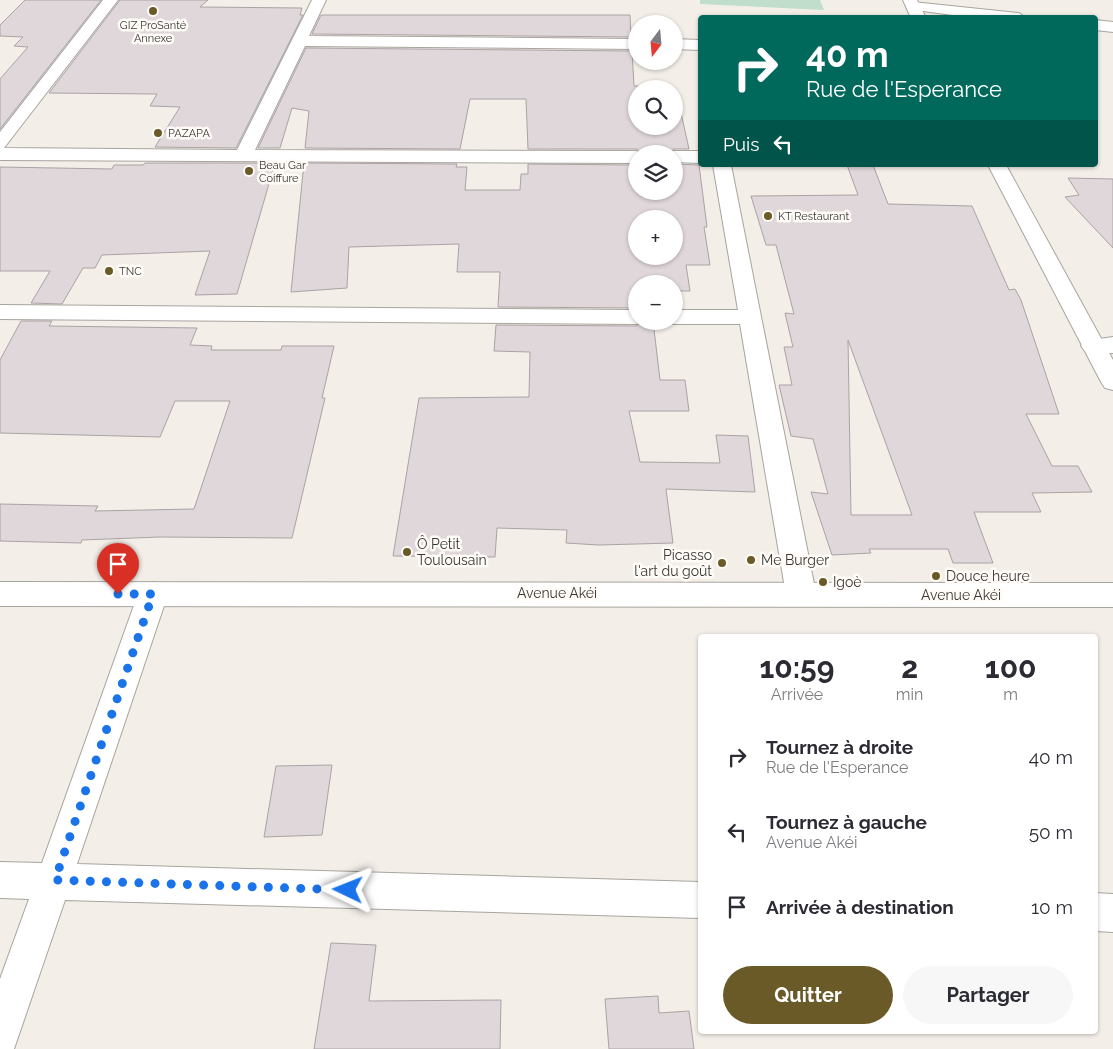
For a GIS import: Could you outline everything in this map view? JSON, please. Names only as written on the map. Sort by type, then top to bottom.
[{"type":"street","points":[[0,144],[111,0]]},
{"type":"street","points":[[244,154],[319,0]]},
{"type":"street","points":[[914,8],[988,15]]},
{"type":"street","points":[[1098,25],[1113,27]]},
{"type":"street","points":[[298,41],[628,44]]},
{"type":"street","points":[[683,45],[698,46]]},
{"type":"street","points":[[0,154],[628,157]]},
{"type":"street","points":[[683,157],[698,157]]},
{"type":"street","points":[[722,167],[801,594]]},
{"type":"street","points":[[999,167],[1103,346],[1113,382]]},
{"type":"street","points":[[0,312],[628,317]]},
{"type":"street","points":[[683,317],[749,318]]},
{"type":"street","name":"Avenue Akéi","points":[[0,594],[1113,595]]},
{"type":"street","points":[[0,1036],[153,594]]},
{"type":"street","points":[[0,880],[55,880],[698,900]]},
{"type":"street","points":[[1098,912],[1113,913]]},
{"type":"green space","points":[[700,0],[820,0],[824,10],[700,4]]},
{"type":"building","points":[[25,0],[101,0],[0,129],[0,79],[28,47],[14,46],[23,37],[0,36],[0,25]]},
{"type":"building","points":[[120,0],[208,0],[200,7],[302,8],[300,15],[303,15],[236,148],[155,147],[180,107],[150,106],[157,94],[49,93]]},
{"type":"building","points":[[321,15],[628,15],[628,37],[312,34]]},
{"type":"building","points":[[306,48],[628,51],[628,70],[633,70],[634,80],[628,80],[628,135],[683,135],[683,122],[689,149],[683,149],[683,145],[628,145],[628,149],[528,149],[526,99],[470,99],[460,149],[305,148],[309,111],[292,108],[280,148],[258,148]]},
{"type":"building","points":[[145,163],[275,163],[237,294],[195,295],[210,251],[102,255],[95,268],[83,268],[62,304],[31,303],[50,271],[0,271],[0,167],[112,169],[114,165],[143,165]]},
{"type":"building","points":[[304,163],[457,164],[456,167],[467,167],[465,190],[520,190],[521,174],[528,174],[528,164],[628,165],[628,200],[683,200],[683,164],[698,165],[707,227],[704,227],[710,265],[686,265],[690,291],[683,291],[683,275],[628,275],[628,308],[498,307],[500,272],[457,272],[459,244],[349,247],[347,288],[291,292]]},
{"type":"building","points":[[848,167],[874,167],[888,204],[972,206],[1009,290],[1015,289],[1021,300],[1059,414],[1026,414],[1052,466],[1078,466],[1092,492],[1032,493],[1041,512],[974,512],[993,563],[953,563],[948,549],[869,549],[871,553],[832,555],[811,492],[828,494],[813,439],[791,436],[779,385],[792,385],[784,347],[793,347],[785,313],[794,314],[776,245],[766,245],[751,196],[858,195]],"holes":[[[848,340],[912,515],[851,515]]]},
{"type":"building","points":[[1068,178],[1113,179],[1113,248],[1065,197],[1079,195]]},
{"type":"building","points":[[21,321],[52,321],[49,326],[197,328],[190,345],[212,346],[211,350],[281,350],[282,346],[334,346],[322,398],[325,398],[292,538],[160,537],[82,540],[81,543],[0,541],[0,504],[98,506],[95,511],[194,509],[230,401],[175,401],[160,437],[0,433],[0,360]]},
{"type":"building","points":[[496,325],[628,326],[628,330],[654,330],[660,380],[685,380],[689,411],[629,411],[640,462],[720,463],[716,435],[748,436],[755,492],[666,489],[673,543],[599,545],[566,543],[567,530],[497,528],[495,557],[393,556],[419,398],[529,397],[530,352],[494,351]]},
{"type":"building","points":[[332,765],[322,835],[264,837],[276,766]]},
{"type":"building","points":[[331,943],[376,945],[369,1001],[501,1000],[500,1049],[314,1049]]},
{"type":"building","points":[[658,996],[659,1013],[689,1011],[694,1049],[609,1049],[605,999]]},
{"type":"place","name":"GIZ ProSanté Annexe","points":[[153,11]]},
{"type":"place","name":"PAZAPA","points":[[158,133]]},
{"type":"place","name":"Beau Gar Coiffure","points":[[249,171]]},
{"type":"place","name":"KT Restaurant","points":[[768,216]]},
{"type":"place","name":"TNC","points":[[109,271]]},
{"type":"place","name":"Ô Petit Toulousain","points":[[407,552]]},
{"type":"place","name":"Me Burger","points":[[751,560]]},
{"type":"place","name":"Picasso l'art du goût","points":[[722,563]]},
{"type":"place","name":"Douce heure","points":[[936,576]]},
{"type":"place","name":"Igoè","points":[[823,582]]},
{"type":"route","points":[[118,594],[153,594],[55,880],[348,890]]}]
